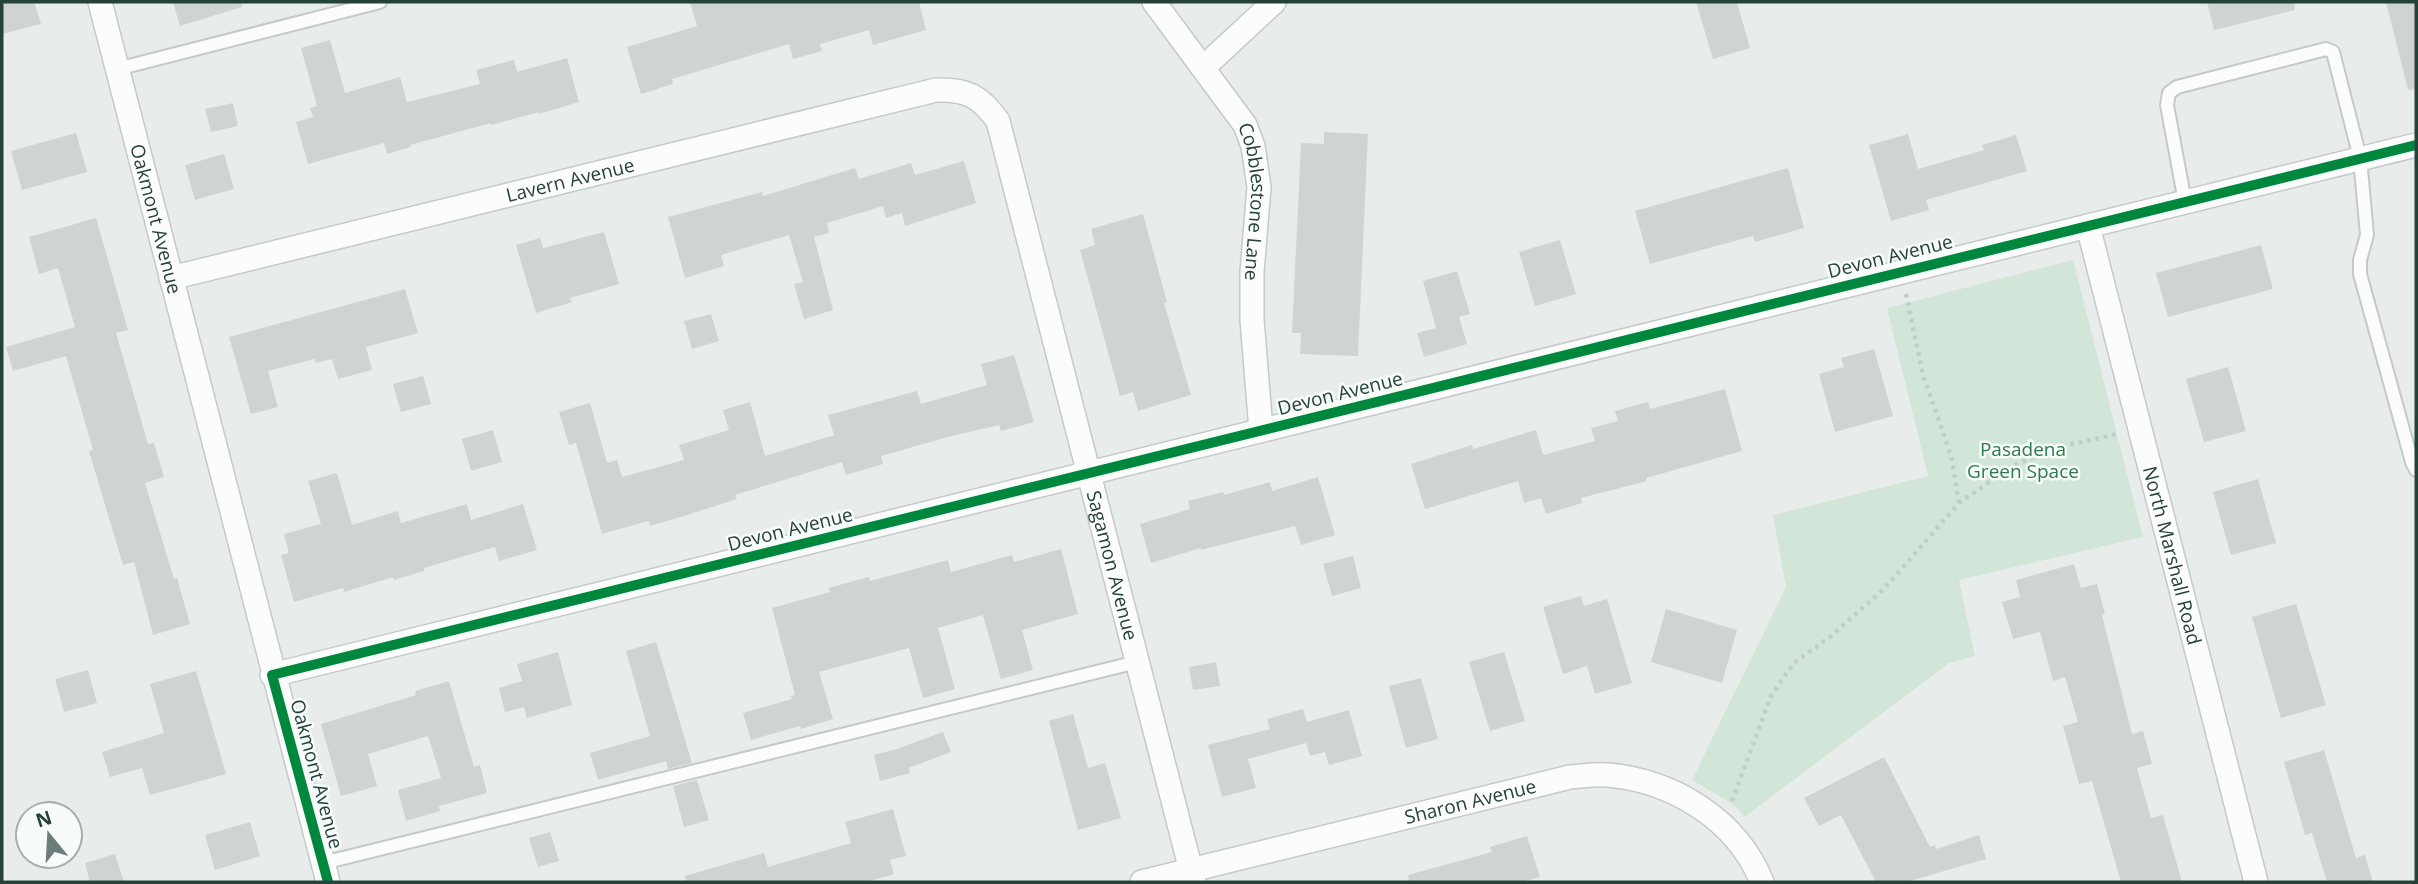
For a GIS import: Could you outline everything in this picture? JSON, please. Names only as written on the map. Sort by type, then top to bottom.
[{"type":"street","name":"Oakmont Avenue","points":[[100,2],[325,873]]},
{"type":"street","name":"Cobblestone Lane","points":[[1154,2],[1245,125],[1253,146],[1259,187],[1252,272],[1252,320],[1261,430]]},
{"type":"street","points":[[1203,68],[1274,2]]},
{"type":"street","name":"Lavern Avenue","points":[[171,278],[936,90],[954,89],[971,94]]},
{"type":"street","name":"Sagamon Avenue","points":[[971,94],[986,104],[998,121],[1192,876]]},
{"type":"street","name":"Devon Avenue","points":[[272,675],[2416,145]]},
{"type":"street","name":"North Marshall Road","points":[[2088,226],[2256,882]]},
{"type":"street","name":"Sharon Avenue","points":[[1142,882],[1192,876],[1570,777],[1607,775],[1646,782],[1683,796],[1724,825],[1739,843],[1762,882]]},
{"type":"lane","points":[[117,69],[380,2]]},
{"type":"lane","points":[[2185,202],[2167,105],[2169,93],[2177,87],[2326,48],[2333,52],[2360,159],[2367,235],[2360,260],[2360,274],[2416,470]]},
{"type":"lane","points":[[325,873],[1137,662]]},
{"type":"path","points":[[1900,271],[1923,374],[1951,456],[1959,503]]},
{"type":"path","points":[[1724,825],[1771,696],[1793,664],[1883,590],[1959,503],[2014,465],[2068,445],[2140,429]]},
{"type":"green space","name":"Pasadena Green Space","points":[[2073,260],[2143,537],[1959,580],[1975,656],[1949,663],[1745,817],[1734,805],[1692,780],[1786,587],[1773,515],[1928,476],[1887,308]]},
{"type":"building","points":[[2,2],[34,2],[41,24],[2,34]]},
{"type":"building","points":[[173,2],[241,2],[242,7],[180,26]]},
{"type":"building","points":[[690,2],[919,2],[926,30],[873,45],[869,30],[820,44],[822,51],[793,59],[789,44],[672,79],[673,84],[641,94],[627,47],[697,26]]},
{"type":"building","points":[[1696,2],[1737,2],[1750,48],[1713,59]]},
{"type":"building","points":[[2207,2],[2294,2],[2295,10],[2214,30]]},
{"type":"building","points":[[2386,2],[2416,2],[2416,89],[2408,90]]},
{"type":"building","points":[[330,40],[345,93],[400,77],[407,102],[480,84],[476,70],[514,60],[517,72],[567,58],[579,102],[539,114],[491,123],[387,154],[384,143],[308,164],[296,122],[313,117],[310,108],[317,106],[301,48]]},
{"type":"building","points":[[233,103],[238,126],[211,132],[205,109]]},
{"type":"building","points":[[1324,132],[1368,134],[1358,356],[1300,354],[1301,333],[1292,333],[1301,143],[1324,144]]},
{"type":"building","points":[[76,133],[87,172],[22,190],[11,151]]},
{"type":"building","points":[[1908,134],[1918,169],[1984,150],[1982,145],[2016,135],[2027,171],[1926,200],[1929,210],[1891,221],[1869,145]]},
{"type":"building","points":[[224,154],[234,189],[195,200],[185,165]]},
{"type":"building","points":[[964,161],[976,203],[905,226],[902,213],[886,218],[883,206],[827,223],[829,233],[814,237],[833,310],[804,319],[794,284],[803,282],[789,235],[721,255],[724,266],[685,278],[668,217],[762,192],[763,196],[855,168],[859,179],[911,163],[915,175]]},
{"type":"building","points":[[1788,168],[1804,228],[1755,242],[1753,236],[1650,264],[1635,211]]},
{"type":"building","points":[[1143,214],[1167,302],[1164,303],[1191,395],[1138,411],[1133,392],[1120,396],[1080,250],[1095,245],[1091,229]]},
{"type":"building","points":[[96,218],[128,330],[116,333],[148,444],[154,443],[164,477],[145,483],[190,624],[153,635],[134,562],[123,565],[89,451],[93,450],[66,356],[13,371],[6,347],[75,327],[58,268],[39,274],[29,237]]},
{"type":"building","points":[[604,232],[619,284],[570,298],[572,302],[536,313],[516,245],[540,238],[543,248]]},
{"type":"building","points":[[1560,240],[1576,294],[1535,306],[1519,252]]},
{"type":"building","points":[[2261,245],[2273,289],[2168,317],[2156,273]]},
{"type":"building","points":[[1457,271],[1470,314],[1459,317],[1467,344],[1424,357],[1417,333],[1436,328],[1423,281]]},
{"type":"building","points":[[405,289],[418,333],[366,347],[372,370],[338,379],[332,359],[316,363],[314,359],[268,371],[278,407],[251,414],[229,337]]},
{"type":"building","points":[[711,314],[719,341],[692,349],[684,321]]},
{"type":"building","points":[[1874,349],[1893,416],[1835,432],[1819,374],[1844,367],[1841,358]]},
{"type":"building","points":[[1014,355],[1034,422],[1001,431],[999,425],[948,437],[881,456],[883,464],[846,475],[842,462],[735,495],[737,499],[684,516],[650,526],[648,521],[602,534],[576,443],[569,445],[559,412],[590,403],[607,463],[617,460],[622,477],[684,460],[679,445],[729,430],[723,410],[750,402],[765,456],[834,435],[828,415],[917,391],[921,404],[987,385],[981,364]]},
{"type":"building","points":[[2228,367],[2246,431],[2204,442],[2186,379]]},
{"type":"building","points":[[423,376],[431,404],[401,412],[393,384]]},
{"type":"building","points":[[1725,389],[1742,451],[1646,478],[1647,481],[1581,498],[1582,503],[1546,514],[1541,498],[1524,503],[1518,481],[1425,509],[1411,464],[1472,445],[1473,449],[1536,430],[1543,455],[1595,441],[1591,428],[1618,421],[1615,411],[1648,402],[1650,409]]},
{"type":"building","points":[[493,430],[502,462],[471,471],[462,439]]},
{"type":"building","points":[[337,473],[352,525],[398,511],[401,523],[467,504],[471,520],[523,504],[537,550],[499,561],[495,547],[394,580],[393,577],[344,592],[343,588],[294,602],[281,555],[289,553],[284,534],[321,524],[308,481]]},
{"type":"building","points":[[1318,477],[1335,535],[1301,545],[1295,526],[1151,563],[1140,524],[1190,509],[1188,501],[1223,492],[1224,495],[1270,482],[1272,491]]},
{"type":"building","points":[[2258,479],[2276,543],[2231,555],[2213,492]]},
{"type":"building","points":[[1061,549],[1078,614],[1022,630],[1033,670],[1001,679],[983,615],[938,628],[955,689],[923,698],[909,648],[819,672],[833,719],[751,740],[743,713],[792,699],[791,696],[795,695],[772,608],[830,592],[828,588],[869,577],[870,581],[948,560],[951,572],[1012,555],[1014,562]]},
{"type":"building","points":[[1353,556],[1361,588],[1332,596],[1323,564]]},
{"type":"building","points":[[2074,564],[2081,588],[2097,584],[2105,614],[2102,615],[2132,734],[2143,731],[2152,764],[2137,768],[2151,818],[2163,815],[2182,882],[2121,882],[2092,781],[2079,784],[2063,726],[2078,722],[2065,677],[2053,681],[2040,632],[2013,639],[2002,602],[2020,597],[2016,580]]},
{"type":"building","points":[[1581,596],[1584,606],[1607,599],[1632,683],[1595,694],[1587,666],[1563,674],[1543,607]]},
{"type":"building","points":[[2296,604],[2326,705],[2281,718],[2252,617]]},
{"type":"building","points":[[1666,609],[1737,630],[1722,683],[1651,662]]},
{"type":"building","points":[[656,642],[692,763],[668,769],[666,761],[598,780],[590,753],[650,736],[626,651]]},
{"type":"building","points":[[558,652],[572,705],[527,718],[524,707],[505,712],[499,688],[522,681],[517,664]]},
{"type":"building","points":[[1504,652],[1525,721],[1490,731],[1469,662]]},
{"type":"building","points":[[1216,662],[1220,686],[1193,690],[1189,667]]},
{"type":"building","points":[[88,670],[97,703],[64,712],[55,679]]},
{"type":"building","points":[[196,671],[226,774],[150,795],[142,768],[110,777],[102,752],[164,733],[150,684]]},
{"type":"building","points":[[1421,678],[1438,739],[1406,748],[1389,686]]},
{"type":"building","points":[[449,681],[474,767],[480,765],[487,793],[439,806],[440,811],[406,821],[398,790],[441,778],[428,736],[368,754],[377,786],[341,796],[321,724],[416,695],[415,691]]},
{"type":"building","points":[[1303,709],[1307,722],[1349,710],[1362,756],[1329,765],[1325,752],[1310,756],[1306,743],[1248,759],[1256,788],[1222,797],[1208,745],[1270,729],[1267,719]]},
{"type":"building","points":[[1073,714],[1088,768],[1105,763],[1121,818],[1078,830],[1049,721]]},
{"type":"building","points":[[943,732],[951,752],[909,768],[910,773],[880,781],[874,755]]},
{"type":"building","points":[[2324,750],[2356,858],[2365,855],[2373,882],[2327,882],[2312,833],[2305,835],[2284,762]]},
{"type":"building","points":[[1884,757],[1930,847],[1935,845],[1936,849],[1979,835],[1986,859],[1906,882],[1876,882],[1841,815],[1819,826],[1804,798]]},
{"type":"building","points":[[697,780],[709,820],[684,827],[673,786]]},
{"type":"building","points":[[893,809],[906,856],[890,860],[894,874],[866,882],[686,882],[685,876],[764,853],[768,867],[851,843],[845,822]]},
{"type":"building","points":[[250,822],[260,856],[215,870],[205,835]]},
{"type":"building","points":[[550,832],[559,861],[538,867],[529,838]]},
{"type":"building","points":[[1527,836],[1540,877],[1521,882],[1409,882],[1408,875],[1492,852],[1490,847]]},
{"type":"building","points":[[115,854],[124,882],[90,882],[85,863]]},
{"type":"cycle path","points":[[328,882],[272,675],[2416,145]]}]
